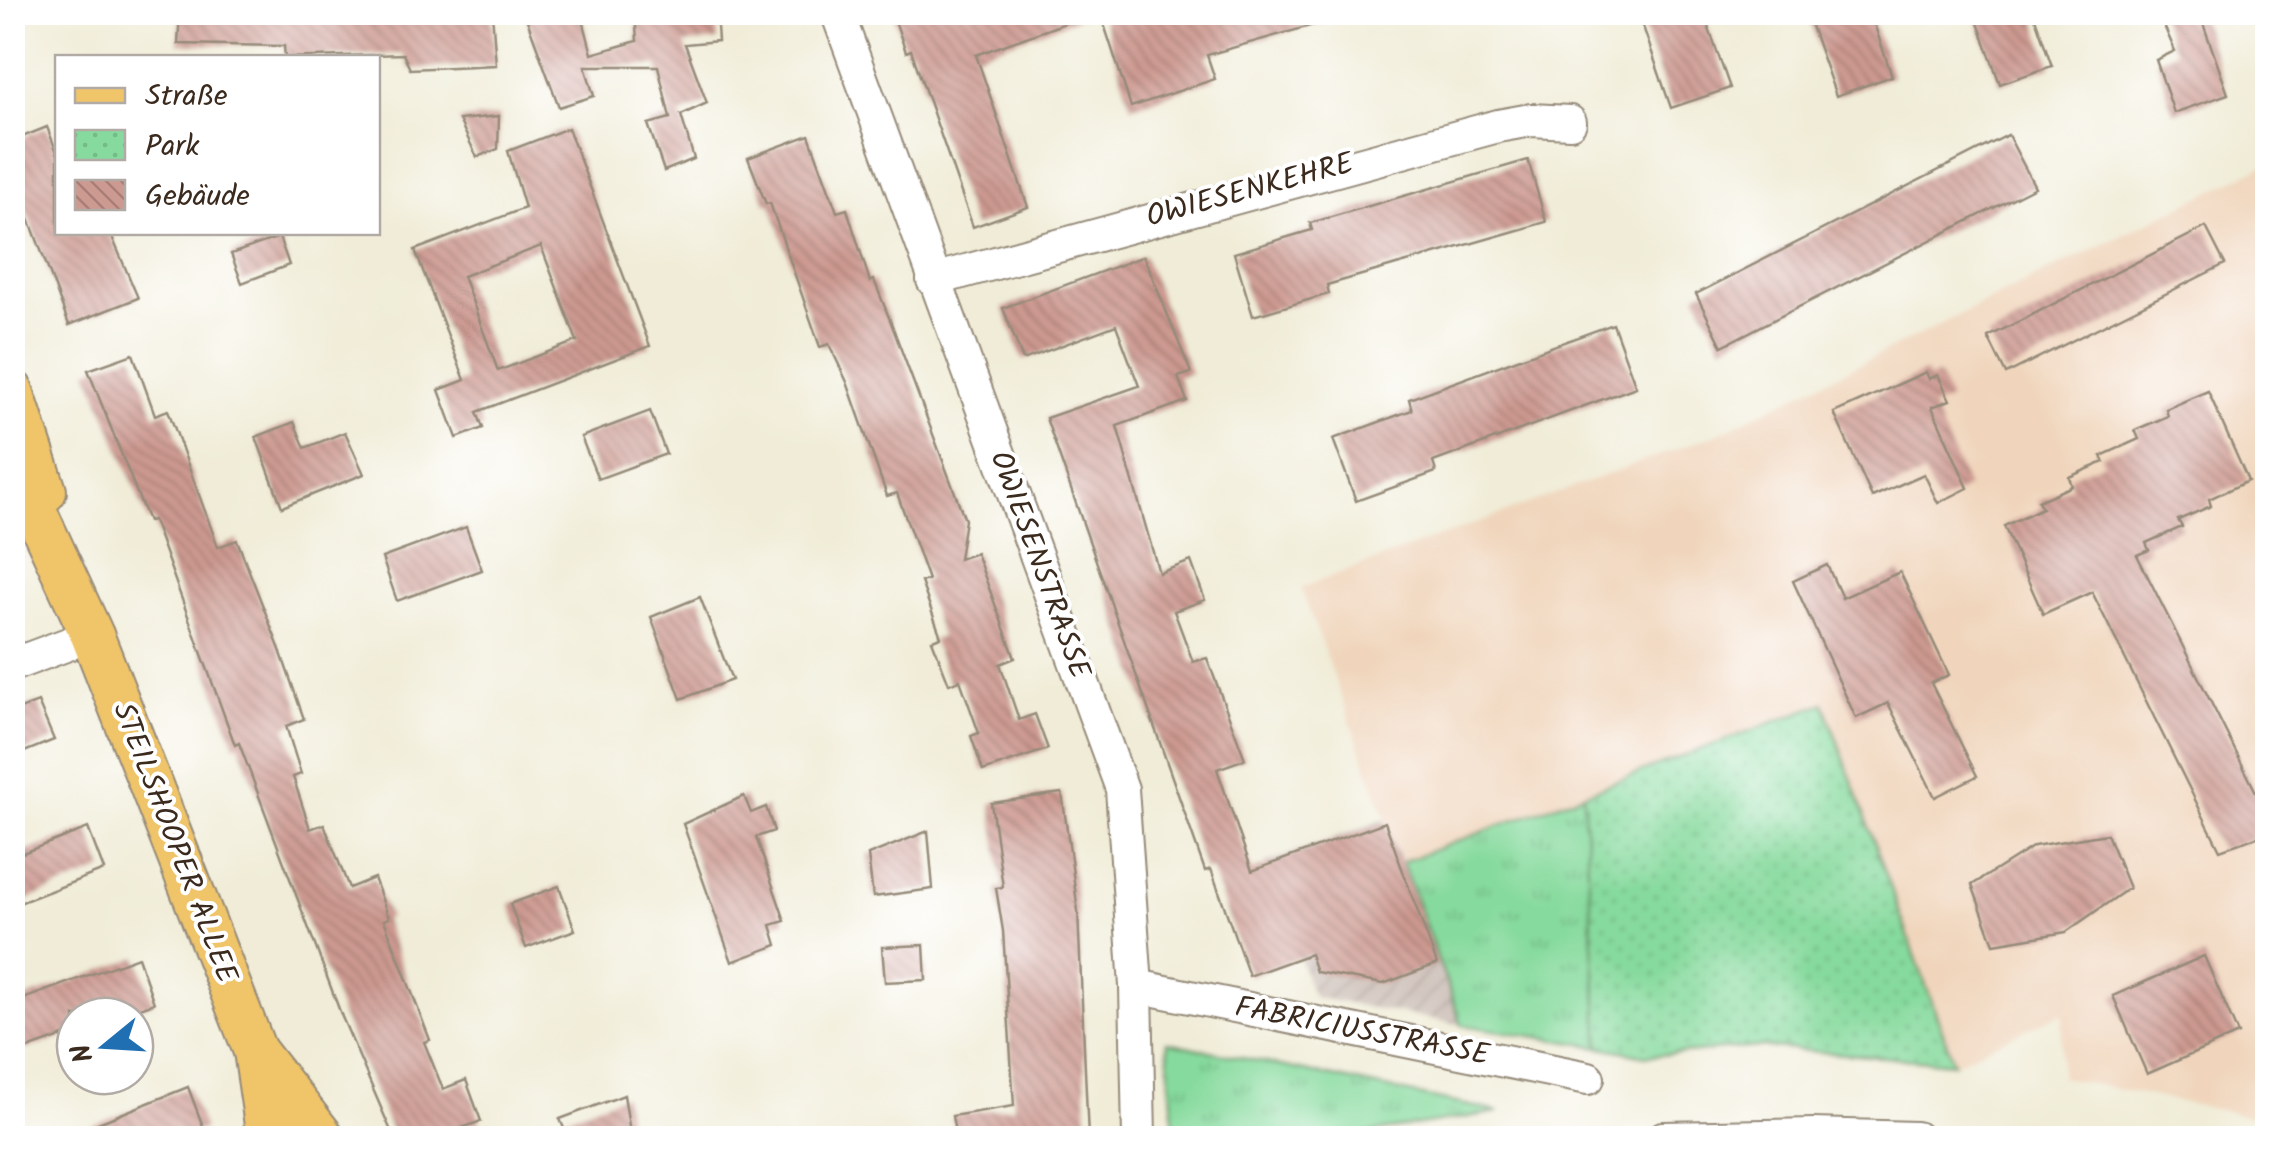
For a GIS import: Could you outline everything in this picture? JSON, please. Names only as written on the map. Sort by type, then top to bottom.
[{"type":"main road","name":"STEILSHOOPER ALLEE","points":[[12,391],[92,635]]},
{"type":"main road","name":"STEILSHOOPER ALLEE","points":[[12,460],[92,635],[255,1051],[268,1138]]},
{"type":"main road","name":"STEILSHOOPER ALLEE","points":[[255,1051],[323,1138]]},
{"type":"street","name":"OWIESENSTRASSE","points":[[837,12],[1122,788],[1136,986],[1138,1138]]},
{"type":"street","name":"OWIESENKEHRE","points":[[933,280],[1498,126],[1531,120],[1570,122]]},
{"type":"street","points":[[12,665],[92,635]]},
{"type":"street","name":"FABRICIUSSTRASSE","points":[[1136,986],[1588,1078]]},
{"type":"street","points":[[1664,1138],[1916,1138]]},
{"type":"shaded area","points":[[2267,164],[2267,1120],[2060,1077],[2063,1012],[1954,1063],[1823,704],[1402,862],[1301,588],[1717,434]]},
{"type":"shaded area","points":[[1385,819],[1462,1025],[1313,997],[1265,863]]},
{"type":"green space","points":[[1824,703],[1954,1063],[1760,1047],[1646,1056],[1600,1047],[1583,794]]},
{"type":"green space","points":[[1583,794],[1600,1047],[1462,1025],[1402,862]]},
{"type":"green space","points":[[1167,1042],[1499,1112],[1341,1138],[1175,1138]]},
{"type":"building","points":[[180,12],[492,12],[496,65],[410,69],[403,54],[285,55],[284,46],[178,44]]},
{"type":"building","points":[[524,12],[581,12],[592,54],[637,41],[635,12],[716,12],[718,41],[685,44],[707,103],[681,115],[694,159],[664,171],[648,124],[670,118],[658,66],[585,66],[594,96],[559,107]]},
{"type":"building","points":[[892,12],[1084,12],[1085,16],[976,55],[1028,207],[973,227],[911,50],[906,52]]},
{"type":"building","points":[[1100,12],[1330,12],[1331,20],[1207,55],[1215,79],[1131,107]]},
{"type":"building","points":[[1638,12],[1703,12],[1730,88],[1671,108]]},
{"type":"building","points":[[1806,12],[1870,12],[1892,76],[1836,96]]},
{"type":"building","points":[[1974,12],[2033,12],[2052,66],[2000,84]]},
{"type":"building","points":[[2158,12],[2199,12],[2228,94],[2174,113],[2156,60],[2175,51]]},
{"type":"building","points":[[499,116],[498,149],[477,157],[459,120]]},
{"type":"building","points":[[47,127],[55,147],[55,235],[111,235],[138,298],[69,325],[12,173],[12,141]]},
{"type":"building","points":[[568,128],[650,346],[477,412],[483,428],[457,438],[439,390],[465,380],[415,250],[525,208],[508,151]],"holes":[[[541,246],[577,341],[498,371],[463,276]]]},
{"type":"building","points":[[809,135],[837,212],[847,209],[870,282],[874,280],[890,320],[965,520],[959,559],[976,553],[1015,658],[1000,664],[1019,720],[1035,714],[1048,749],[983,771],[971,736],[979,733],[960,680],[949,684],[932,640],[941,637],[921,582],[928,580],[897,493],[887,496],[847,382],[829,344],[820,347],[770,203],[766,204],[748,158]]},
{"type":"building","points":[[2008,135],[2035,187],[1722,346],[1696,294]]},
{"type":"building","points":[[1528,160],[1546,222],[1327,285],[1329,294],[1253,316],[1234,253],[1312,230],[1310,223]]},
{"type":"building","points":[[2206,227],[2225,264],[2006,374],[1988,337]]},
{"type":"building","points":[[279,237],[289,265],[242,283],[231,254]]},
{"type":"building","points":[[1144,256],[1191,373],[1178,377],[1187,401],[1117,426],[1159,573],[1191,561],[1205,600],[1174,611],[1193,662],[1207,658],[1245,759],[1217,769],[1252,871],[1385,822],[1437,964],[1383,984],[1316,972],[1310,954],[1249,976],[1211,869],[1205,871],[1046,418],[1139,386],[1116,325],[1023,360],[1003,308]]},
{"type":"building","points":[[1613,324],[1636,387],[1433,462],[1436,472],[1356,501],[1333,439],[1412,410],[1409,399]]},
{"type":"building","points":[[133,354],[155,415],[168,410],[218,547],[237,540],[280,650],[304,719],[286,726],[301,774],[293,777],[310,829],[324,824],[349,888],[374,878],[389,918],[384,920],[430,1040],[424,1042],[443,1089],[466,1080],[481,1121],[435,1138],[394,1138],[342,1017],[239,743],[235,745],[153,520],[148,521],[88,370]]},
{"type":"building","points":[[1926,372],[1929,379],[1938,375],[1950,400],[1932,407],[1968,488],[1938,503],[1924,474],[1872,497],[1834,413]]},
{"type":"building","points":[[2208,391],[2248,481],[2209,499],[2211,506],[2178,520],[2182,527],[2146,543],[2149,550],[2137,555],[2268,816],[2268,833],[2220,850],[2092,592],[2043,614],[2004,526],[2042,508],[2038,501],[2072,486],[2069,477],[2104,462],[2101,456],[2139,439],[2135,430],[2168,416],[2166,409]]},
{"type":"building","points":[[650,411],[666,454],[598,479],[581,437]]},
{"type":"building","points":[[294,422],[305,448],[345,432],[364,474],[282,507],[256,437]]},
{"type":"building","points":[[466,527],[482,570],[397,601],[382,558]]},
{"type":"building","points":[[1827,565],[1842,598],[1900,572],[1949,675],[1931,683],[1977,776],[1935,797],[1888,703],[1856,718],[1793,581]]},
{"type":"building","points":[[700,597],[732,680],[681,699],[651,617]]},
{"type":"building","points":[[38,702],[54,740],[12,757],[12,712]]},
{"type":"building","points":[[1062,793],[1078,911],[1088,1138],[956,1138],[952,1116],[1014,1106],[1003,931],[996,888],[1003,887],[991,803]]},
{"type":"building","points":[[744,796],[751,813],[766,807],[774,831],[756,837],[785,921],[771,925],[777,945],[732,962],[683,824]]},
{"type":"building","points":[[88,828],[104,870],[12,906],[12,857]]},
{"type":"building","points":[[928,831],[933,889],[873,897],[868,855]]},
{"type":"building","points":[[2107,834],[2129,888],[2066,932],[1994,944],[1972,885],[2034,846]]},
{"type":"building","points":[[559,886],[575,930],[526,948],[510,904]]},
{"type":"building","points":[[924,945],[926,980],[885,982],[882,947]]},
{"type":"building","points":[[2204,956],[2238,1034],[2147,1074],[2113,996]]},
{"type":"building","points":[[138,957],[152,996],[55,996],[55,1039],[25,1050],[12,1017],[12,1003]]},
{"type":"building","points":[[188,1087],[204,1129],[180,1138],[61,1138]]},
{"type":"building","points":[[624,1095],[631,1138],[568,1138],[560,1119]]}]
